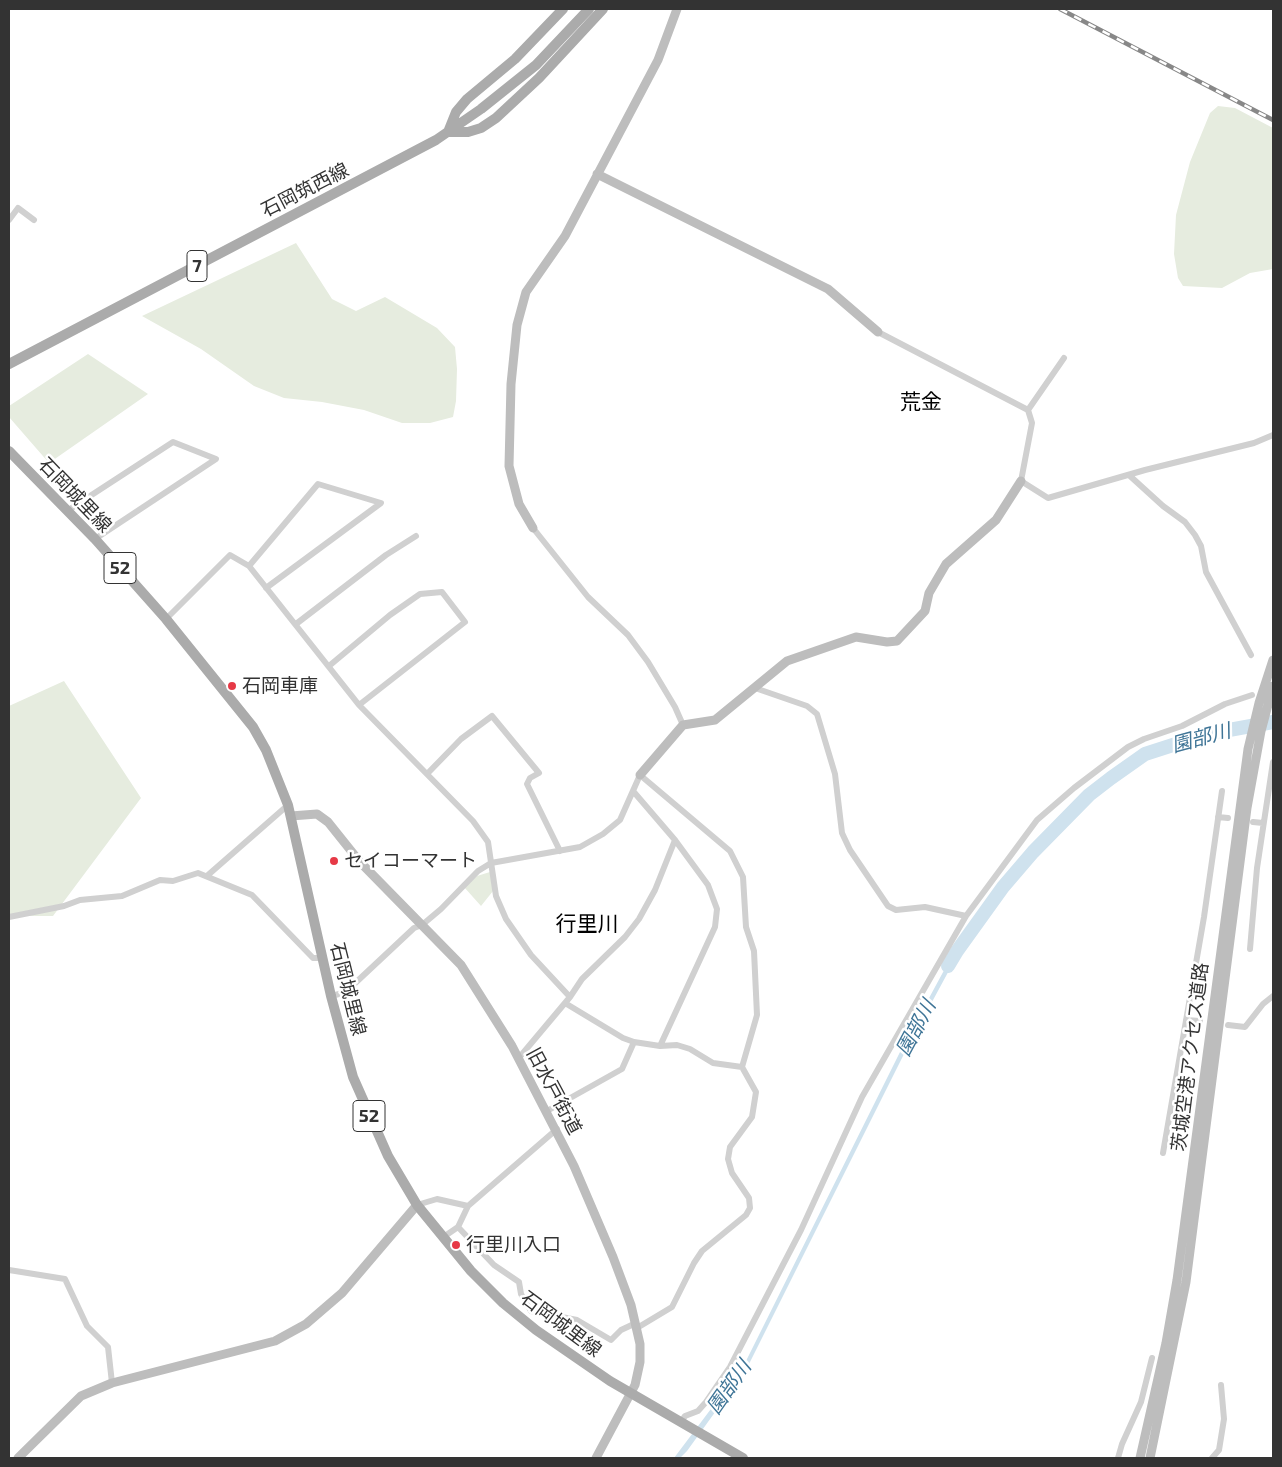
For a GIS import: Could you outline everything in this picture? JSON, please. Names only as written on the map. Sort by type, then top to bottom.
[{"type":"main road","points":[[563,9],[515,59],[467,99],[456,112],[448,132],[468,132],[481,128],[496,118],[539,78],[603,9]]},
{"type":"main road","name":"石岡筑西線","points":[[9,364],[377,172],[448,132],[536,65],[589,9]]},
{"type":"main road","name":"石岡城里線","points":[[9,451],[68,511],[166,619],[252,727],[274,766],[291,816],[322,958],[346,1052],[361,1097],[388,1156],[417,1205],[442,1238],[488,1288],[520,1317],[572,1357],[631,1394],[743,1458]]},
{"type":"street","points":[[677,9],[658,60],[565,236],[526,292],[518,325],[511,384],[509,466],[519,504],[533,528],[588,598],[628,635],[648,662],[675,707],[683,725]]},
{"type":"street","points":[[331,996],[343,993],[414,928],[422,925],[478,871],[491,863],[580,847],[603,834],[620,820],[640,776],[683,725],[715,720],[787,661],[856,638],[887,642],[898,641],[925,612],[929,593],[946,564],[996,520],[1021,481],[1032,422],[1028,410],[878,332],[828,288],[597,174]]},
{"type":"street","points":[[9,220],[18,208],[34,220]]},
{"type":"street","points":[[1028,410],[1064,358]]},
{"type":"street","points":[[1021,481],[1048,498],[1130,476],[1145,470],[1254,443],[1273,435]]},
{"type":"street","points":[[68,511],[173,442],[216,459],[94,539]]},
{"type":"street","points":[[1130,476],[1163,506],[1185,522],[1195,535],[1201,546],[1206,572],[1251,655]]},
{"type":"street","points":[[249,566],[318,484],[381,503],[266,588]]},
{"type":"street","points":[[296,624],[386,555],[416,536]]},
{"type":"street","points":[[166,619],[230,556],[249,566],[360,705],[472,821],[488,842],[496,896],[506,919],[531,955],[567,1000],[623,1038],[634,1042],[660,1046],[677,1045],[690,1049],[713,1063],[742,1067]]},
{"type":"street","points":[[329,666],[390,615],[420,594],[442,592],[465,622],[360,705]]},
{"type":"street","name":"茨城空港アクセス道路","points":[[1140,1458],[1166,1343],[1177,1280],[1238,807],[1273,660]]},
{"type":"street","name":"茨城空港アクセス道路","points":[[1263,704],[1273,686]]},
{"type":"street","points":[[755,688],[807,706],[817,714],[835,774],[842,832],[850,850],[888,906],[896,910],[926,907],[966,916]]},
{"type":"street","points":[[684,1425],[685,1416],[698,1411],[730,1368],[801,1230],[862,1096],[966,916],[1037,820],[1074,788],[1128,747],[1144,739],[1182,726],[1225,704],[1252,695]]},
{"type":"street","points":[[427,774],[461,739],[492,716],[539,773],[530,778],[527,784],[560,851]]},
{"type":"street","name":"茨城空港アクセス道路","points":[[1150,1458],[1186,1282],[1256,733]]},
{"type":"street","points":[[1250,949],[1263,823],[1273,762]]},
{"type":"street","points":[[458,1227],[494,1265],[519,1282],[521,1294],[531,1311],[577,1320],[611,1340],[621,1330],[636,1326],[672,1307],[702,1251],[746,1215],[750,1208],[749,1198],[732,1173],[728,1159],[730,1147],[752,1117],[756,1092],[742,1067],[756,1015],[754,951],[746,927],[743,877],[730,851],[640,776]]},
{"type":"street","points":[[633,791],[675,840],[708,885],[716,901],[717,909],[715,927],[660,1046]]},
{"type":"street","points":[[1162,1153],[1204,917],[1222,791]]},
{"type":"street","points":[[208,875],[288,805]]},
{"type":"street","name":"旧水戸街道","points":[[291,816],[317,814],[328,822],[360,862],[461,965],[518,1059],[557,1129],[613,1257],[636,1326],[640,1362],[631,1394],[596,1458]]},
{"type":"street","points":[[1218,817],[1228,818]]},
{"type":"street","points":[[1252,822],[1263,823]]},
{"type":"street","points":[[518,1059],[582,979],[625,937],[639,920],[655,890],[675,840]]},
{"type":"street","points":[[9,917],[54,908],[80,900],[122,896],[160,880],[172,881],[198,873],[208,875],[252,895],[313,958],[322,958]]},
{"type":"street","points":[[1228,1025],[1246,1027],[1263,1004],[1273,996]]},
{"type":"street","points":[[1186,1020],[1200,1021]]},
{"type":"street","points":[[547,1111],[622,1069],[634,1042]]},
{"type":"street","points":[[442,1238],[458,1227],[468,1206],[557,1129]]},
{"type":"street","points":[[18,1458],[81,1396],[112,1383],[275,1341],[306,1324],[342,1293],[417,1205],[437,1199],[468,1206]]},
{"type":"street","points":[[9,1270],[65,1278],[87,1326],[108,1347],[112,1383]]},
{"type":"street","points":[[1118,1458],[1122,1444],[1141,1402],[1152,1358]]},
{"type":"street","points":[[1212,1458],[1219,1450],[1224,1419],[1221,1386]]},
{"type":"shaded area","points":[[1218,106],[1235,108],[1273,128],[1273,269],[1250,273],[1222,288],[1183,286],[1178,278],[1174,254],[1176,215],[1190,162],[1210,113]]},
{"type":"shaded area","points":[[296,243],[332,299],[356,311],[385,297],[437,328],[455,347],[457,369],[456,401],[453,417],[430,423],[402,423],[364,410],[322,402],[284,398],[254,386],[201,349],[142,316]]},
{"type":"shaded area","points":[[88,354],[148,394],[49,463],[9,417],[9,406]]},
{"type":"shaded area","points":[[64,681],[141,798],[53,916],[9,916],[9,706]]},
{"type":"shaded area","points":[[490,872],[493,891],[481,906],[464,887],[477,876]]},
{"type":"water","points":[[955,950],[959,952],[906,1050],[747,1368],[687,1451],[680,1458],[674,1458],[744,1365],[902,1048]]},
{"type":"waterway","name":"園部川","points":[[948,966],[1003,887],[1033,852],[1089,795],[1111,778],[1145,754],[1207,734],[1273,722]]},
{"type":"railway","points":[[1060,9],[1273,120]]},
{"type":"place","name":"石岡車庫","points":[[232,686]]},
{"type":"place","name":"セイコーマート","points":[[334,861]]},
{"type":"place","name":"行里川入口","points":[[456,1245]]},
{"type":"district","name":"荒金","points":[[921,402]]},
{"type":"district","name":"行里川","points":[[587,924]]}]
